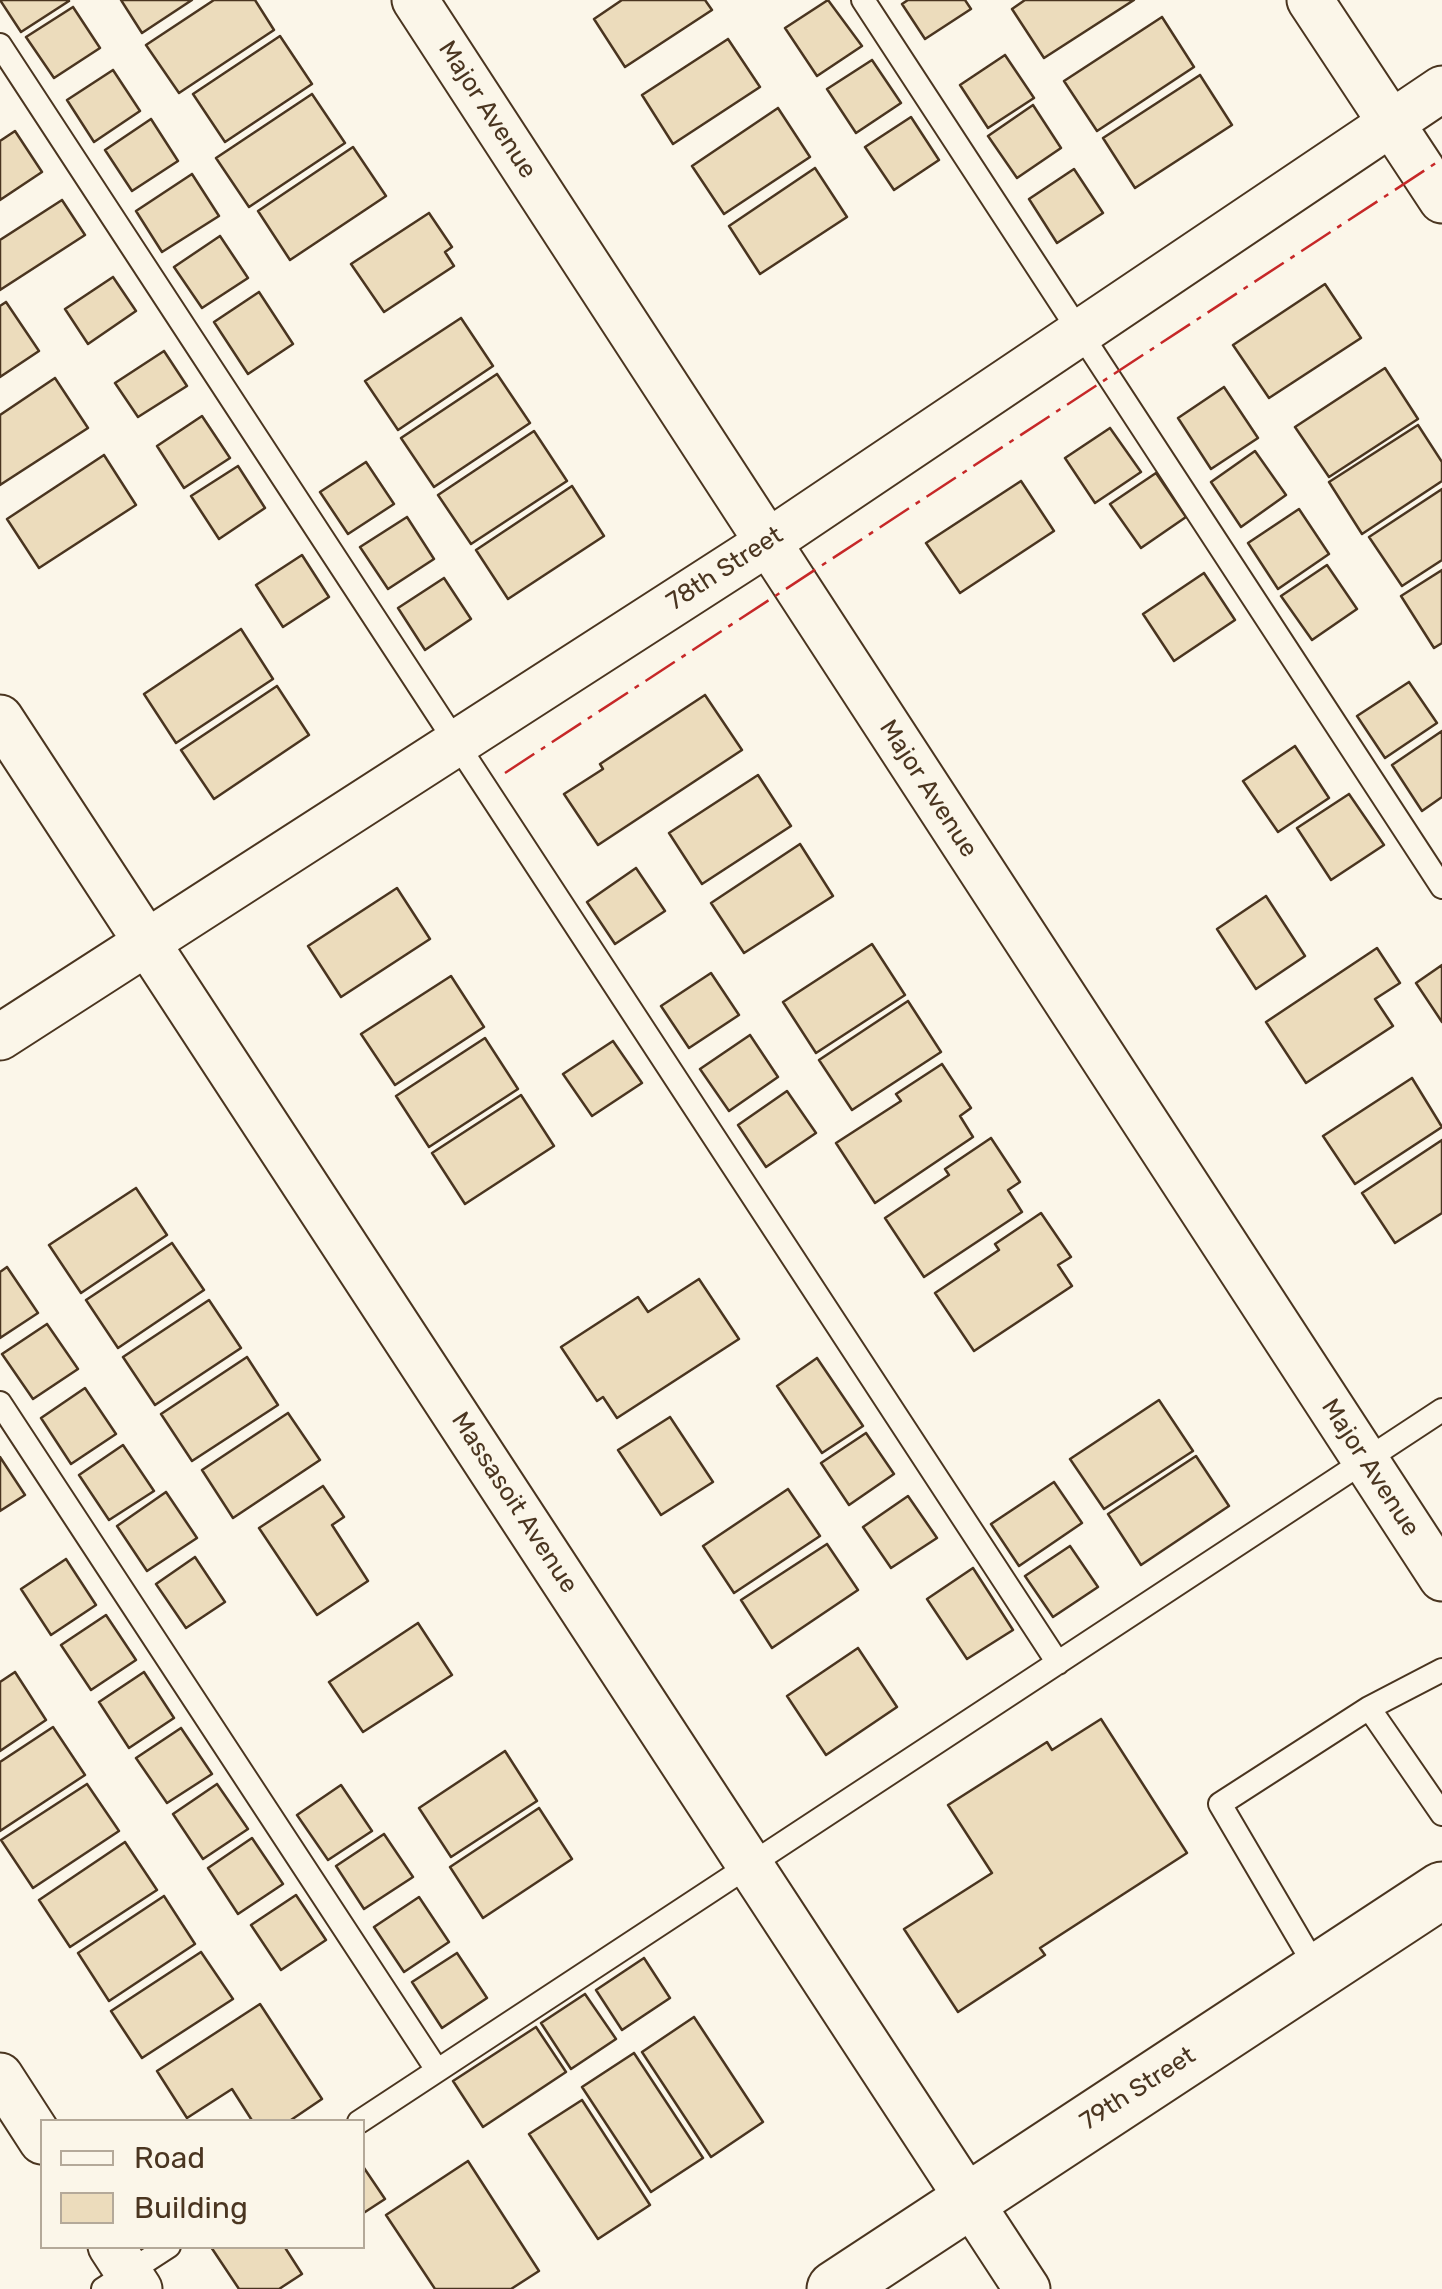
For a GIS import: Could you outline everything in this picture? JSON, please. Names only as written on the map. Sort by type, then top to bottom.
[{"type":"main road","name":"79th Street","points":[[835,2289],[1442,1890]]},
{"type":"street","name":"Major Avenue","points":[[416,0],[1442,1578]]},
{"type":"street","points":[[1310,0],[1442,200]]},
{"type":"street","name":"78th Street","points":[[0,1038],[146,940],[767,542],[1442,89]]},
{"type":"street","name":"Massasoit Avenue","points":[[0,718],[1028,2289]]},
{"type":"street","points":[[0,2076],[40,2138]]},
{"type":"lane","points":[[863,0],[1442,887]]},
{"type":"lane","points":[[0,45],[1058,1663]]},
{"type":"lane","points":[[0,1403],[437,2070]]},
{"type":"lane","points":[[364,2119],[1442,1410]]},
{"type":"lane","points":[[1318,1971],[1220,1804],[1369,1708],[1442,1670]]},
{"type":"lane","points":[[1369,1708],[1442,1814]]},
{"type":"lane","points":[[120,2274],[164,2249]]},
{"type":"building","points":[[0,0],[68,0],[69,1],[21,32]]},
{"type":"building","points":[[121,0],[192,0],[142,33]]},
{"type":"building","points":[[214,0],[255,0],[274,30],[179,93],[146,45]]},
{"type":"building","points":[[622,0],[705,0],[712,10],[625,67],[594,19]]},
{"type":"building","points":[[828,0],[862,46],[817,76],[785,28]]},
{"type":"building","points":[[908,0],[965,0],[971,9],[925,39],[902,4]]},
{"type":"building","points":[[1025,0],[1134,0],[1044,58],[1012,9]]},
{"type":"building","points":[[73,7],[100,48],[54,78],[26,37]]},
{"type":"building","points":[[1162,17],[1194,67],[1097,131],[1064,81]]},
{"type":"building","points":[[280,36],[312,84],[225,142],[193,94]]},
{"type":"building","points":[[728,39],[760,87],[673,144],[642,95]]},
{"type":"building","points":[[1005,55],[1034,98],[988,128],[960,85]]},
{"type":"building","points":[[872,60],[901,103],[856,133],[827,89]]},
{"type":"building","points":[[113,70],[140,111],[94,142],[67,100]]},
{"type":"building","points":[[1200,75],[1232,125],[1135,188],[1103,138]]},
{"type":"building","points":[[312,94],[345,143],[249,207],[216,158]]},
{"type":"building","points":[[1033,105],[1061,148],[1017,178],[988,136]]},
{"type":"building","points":[[778,108],[810,157],[724,214],[692,166]]},
{"type":"building","points":[[911,117],[939,160],[894,190],[865,147]]},
{"type":"building","points":[[151,119],[178,161],[132,191],[105,150]]},
{"type":"building","points":[[15,131],[42,172],[0,200],[0,141]]},
{"type":"building","points":[[353,147],[386,196],[290,260],[258,211]]},
{"type":"building","points":[[815,168],[847,217],[760,274],[729,226]]},
{"type":"building","points":[[1074,169],[1103,213],[1057,243],[1029,199]]},
{"type":"building","points":[[192,174],[219,216],[162,252],[136,211]]},
{"type":"building","points":[[62,200],[85,235],[0,290],[0,240]]},
{"type":"building","points":[[429,213],[452,247],[445,252],[454,266],[384,312],[351,264]]},
{"type":"building","points":[[220,236],[248,278],[202,308],[174,267]]},
{"type":"building","points":[[113,277],[136,311],[88,344],[65,309]]},
{"type":"building","points":[[1325,284],[1361,338],[1269,398],[1233,345]]},
{"type":"building","points":[[259,292],[293,344],[248,374],[214,322]]},
{"type":"building","points":[[6,302],[39,351],[0,377],[0,306]]},
{"type":"building","points":[[461,318],[493,366],[398,430],[365,381]]},
{"type":"building","points":[[164,351],[187,386],[138,417],[115,383]]},
{"type":"building","points":[[1385,368],[1418,419],[1329,477],[1295,427]]},
{"type":"building","points":[[497,374],[530,423],[434,487],[401,438]]},
{"type":"building","points":[[55,378],[88,428],[0,485],[0,415]]},
{"type":"building","points":[[1224,387],[1258,438],[1211,469],[1178,418]]},
{"type":"building","points":[[202,416],[230,458],[184,488],[157,446]]},
{"type":"building","points":[[1418,425],[1442,462],[1442,481],[1362,534],[1329,482]]},
{"type":"building","points":[[1110,428],[1141,472],[1095,503],[1065,458]]},
{"type":"building","points":[[534,431],[567,481],[471,544],[438,495]]},
{"type":"building","points":[[1255,451],[1286,495],[1241,527],[1211,482]]},
{"type":"building","points":[[104,455],[136,505],[39,568],[7,519]]},
{"type":"building","points":[[366,462],[394,504],[348,534],[320,492]]},
{"type":"building","points":[[238,466],[265,508],[219,539],[191,496]]},
{"type":"building","points":[[1156,473],[1186,517],[1141,548],[1110,504]]},
{"type":"building","points":[[1021,481],[1054,531],[960,593],[926,543]]},
{"type":"building","points":[[572,486],[604,536],[508,599],[476,550]]},
{"type":"building","points":[[1442,489],[1442,560],[1402,586],[1369,537]]},
{"type":"building","points":[[1299,509],[1329,554],[1278,589],[1248,543]]},
{"type":"building","points":[[407,517],[434,559],[388,589],[360,547]]},
{"type":"building","points":[[302,555],[329,597],[283,627],[256,585]]},
{"type":"building","points":[[1327,565],[1357,609],[1312,640],[1281,596]]},
{"type":"building","points":[[1442,570],[1442,643],[1434,648],[1401,596]]},
{"type":"building","points":[[1204,573],[1235,620],[1174,661],[1143,614]]},
{"type":"building","points":[[444,578],[471,619],[425,650],[398,608]]},
{"type":"building","points":[[241,629],[273,679],[176,743],[144,694]]},
{"type":"building","points":[[1409,682],[1437,723],[1385,758],[1357,716]]},
{"type":"building","points":[[277,686],[309,735],[214,799],[181,750]]},
{"type":"building","points":[[705,695],[742,750],[598,845],[564,794],[603,769],[600,764]]},
{"type":"building","points":[[1442,731],[1442,797],[1422,811],[1392,765]]},
{"type":"building","points":[[1295,746],[1329,798],[1278,832],[1243,781]]},
{"type":"building","points":[[758,775],[791,826],[702,884],[669,833]]},
{"type":"building","points":[[1349,794],[1384,845],[1331,880],[1297,828]]},
{"type":"building","points":[[800,844],[833,896],[744,953],[711,903]]},
{"type":"building","points":[[636,868],[665,911],[615,944],[587,902]]},
{"type":"building","points":[[397,888],[430,939],[341,997],[308,946]]},
{"type":"building","points":[[1266,896],[1305,956],[1256,989],[1217,929]]},
{"type":"building","points":[[872,944],[905,995],[816,1053],[783,1002]]},
{"type":"building","points":[[1377,948],[1400,983],[1375,999],[1393,1026],[1306,1083],[1266,1022]]},
{"type":"building","points":[[1442,965],[1442,1022],[1416,983]]},
{"type":"building","points":[[711,973],[739,1015],[689,1048],[661,1006]]},
{"type":"building","points":[[451,976],[484,1027],[395,1085],[361,1034]]},
{"type":"building","points":[[908,1001],[941,1052],[852,1110],[819,1060]]},
{"type":"building","points":[[750,1035],[778,1077],[729,1111],[700,1069]]},
{"type":"building","points":[[485,1038],[518,1089],[429,1147],[396,1096]]},
{"type":"building","points":[[613,1041],[642,1083],[592,1116],[563,1074]]},
{"type":"building","points":[[942,1064],[971,1108],[960,1116],[973,1137],[875,1203],[836,1143],[901,1101],[896,1094]]},
{"type":"building","points":[[1412,1078],[1442,1127],[1355,1184],[1323,1136]]},
{"type":"building","points":[[787,1091],[816,1133],[766,1167],[738,1125]]},
{"type":"building","points":[[521,1095],[554,1146],[465,1204],[432,1153]]},
{"type":"building","points":[[991,1138],[1020,1182],[1008,1190],[1022,1212],[924,1277],[885,1218],[949,1175],[945,1169]]},
{"type":"building","points":[[1442,1140],[1442,1213],[1395,1243],[1362,1193]]},
{"type":"building","points":[[136,1188],[167,1235],[81,1293],[49,1245]]},
{"type":"building","points":[[1041,1213],[1071,1257],[1058,1265],[1072,1286],[974,1351],[935,1293],[999,1250],[995,1244]]},
{"type":"building","points":[[172,1243],[204,1290],[118,1348],[86,1300]]},
{"type":"building","points":[[7,1267],[38,1313],[0,1338],[0,1272]]},
{"type":"building","points":[[699,1279],[739,1339],[617,1418],[603,1397],[597,1401],[561,1347],[638,1297],[648,1312]]},
{"type":"building","points":[[209,1300],[241,1348],[155,1405],[123,1357]]},
{"type":"building","points":[[47,1324],[78,1369],[33,1399],[2,1354]]},
{"type":"building","points":[[247,1357],[278,1405],[192,1461],[161,1414]]},
{"type":"building","points":[[817,1358],[863,1426],[822,1453],[777,1386]]},
{"type":"building","points":[[85,1388],[116,1434],[71,1464],[41,1418]]},
{"type":"building","points":[[1159,1400],[1193,1451],[1104,1509],[1070,1459]]},
{"type":"building","points":[[288,1413],[320,1460],[233,1518],[202,1470]]},
{"type":"building","points":[[670,1417],[713,1482],[661,1515],[618,1450]]},
{"type":"building","points":[[866,1433],[894,1474],[849,1505],[821,1463]]},
{"type":"building","points":[[123,1445],[154,1491],[109,1520],[79,1475]]},
{"type":"building","points":[[1196,1456],[1229,1506],[1141,1565],[1108,1514]]},
{"type":"building","points":[[0,1457],[25,1495],[0,1511]]},
{"type":"building","points":[[1054,1482],[1082,1523],[1019,1566],[991,1524]]},
{"type":"building","points":[[323,1486],[344,1517],[332,1525],[368,1581],[317,1615],[259,1528]]},
{"type":"building","points":[[788,1489],[820,1536],[734,1593],[703,1546]]},
{"type":"building","points":[[166,1492],[197,1538],[147,1571],[117,1526]]},
{"type":"building","points":[[908,1496],[937,1538],[891,1568],[863,1527]]},
{"type":"building","points":[[827,1544],[858,1590],[772,1648],[741,1600]]},
{"type":"building","points":[[1070,1546],[1098,1587],[1053,1617],[1025,1576]]},
{"type":"building","points":[[195,1557],[225,1602],[186,1628],[156,1584]]},
{"type":"building","points":[[66,1559],[96,1605],[51,1635],[21,1589]]},
{"type":"building","points":[[973,1568],[1013,1630],[967,1659],[927,1599]]},
{"type":"building","points":[[106,1615],[136,1660],[91,1690],[61,1645]]},
{"type":"building","points":[[418,1623],[452,1675],[363,1732],[329,1682]]},
{"type":"building","points":[[858,1648],[897,1707],[826,1755],[787,1696]]},
{"type":"building","points":[[15,1672],[46,1720],[0,1751],[0,1682]]},
{"type":"building","points":[[144,1672],[174,1718],[129,1748],[99,1702]]},
{"type":"building","points":[[1101,1719],[1187,1853],[1040,1948],[1045,1955],[958,2012],[904,1929],[992,1873],[948,1805],[1047,1742],[1052,1750]]},
{"type":"building","points":[[53,1727],[85,1775],[0,1831],[0,1762]]},
{"type":"building","points":[[181,1728],[212,1774],[167,1803],[136,1758]]},
{"type":"building","points":[[505,1751],[537,1801],[451,1857],[419,1808]]},
{"type":"building","points":[[87,1784],[119,1831],[33,1888],[1,1840]]},
{"type":"building","points":[[217,1784],[248,1829],[203,1859],[173,1814]]},
{"type":"building","points":[[341,1785],[372,1831],[328,1860],[297,1815]]},
{"type":"building","points":[[539,1808],[572,1859],[483,1918],[450,1867]]},
{"type":"building","points":[[384,1834],[413,1877],[364,1909],[336,1866]]},
{"type":"building","points":[[252,1838],[283,1884],[238,1914],[208,1868]]},
{"type":"building","points":[[125,1842],[157,1890],[70,1947],[39,1900]]},
{"type":"building","points":[[296,1895],[326,1940],[281,1970],[251,1925]]},
{"type":"building","points":[[164,1896],[195,1944],[109,2001],[78,1953]]},
{"type":"building","points":[[419,1897],[449,1942],[404,1972],[374,1927]]},
{"type":"building","points":[[201,1952],[233,1999],[142,2058],[111,2011]]},
{"type":"building","points":[[457,1953],[487,1998],[442,2028],[412,1982]]},
{"type":"building","points":[[644,1958],[670,1998],[622,2030],[596,1990]]},
{"type":"building","points":[[585,1994],[616,2039],[571,2069],[541,2023]]},
{"type":"building","points":[[260,2004],[322,2099],[292,2119],[251,2119],[232,2089],[187,2118],[157,2071]]},
{"type":"building","points":[[694,2017],[763,2122],[711,2157],[642,2052]]},
{"type":"building","points":[[536,2027],[566,2072],[483,2127],[453,2081]]},
{"type":"building","points":[[634,2053],[703,2158],[651,2192],[582,2087]]},
{"type":"building","points":[[582,2100],[650,2205],[598,2239],[529,2134]]},
{"type":"building","points":[[468,2161],[539,2271],[511,2289],[435,2289],[386,2215]]},
{"type":"building","points":[[365,2169],[385,2199],[365,2212]]},
{"type":"building","points":[[212,2249],[286,2249],[302,2274],[279,2289],[239,2289]]},
{"type":"power","points":[[505,773],[1442,159]]}]
